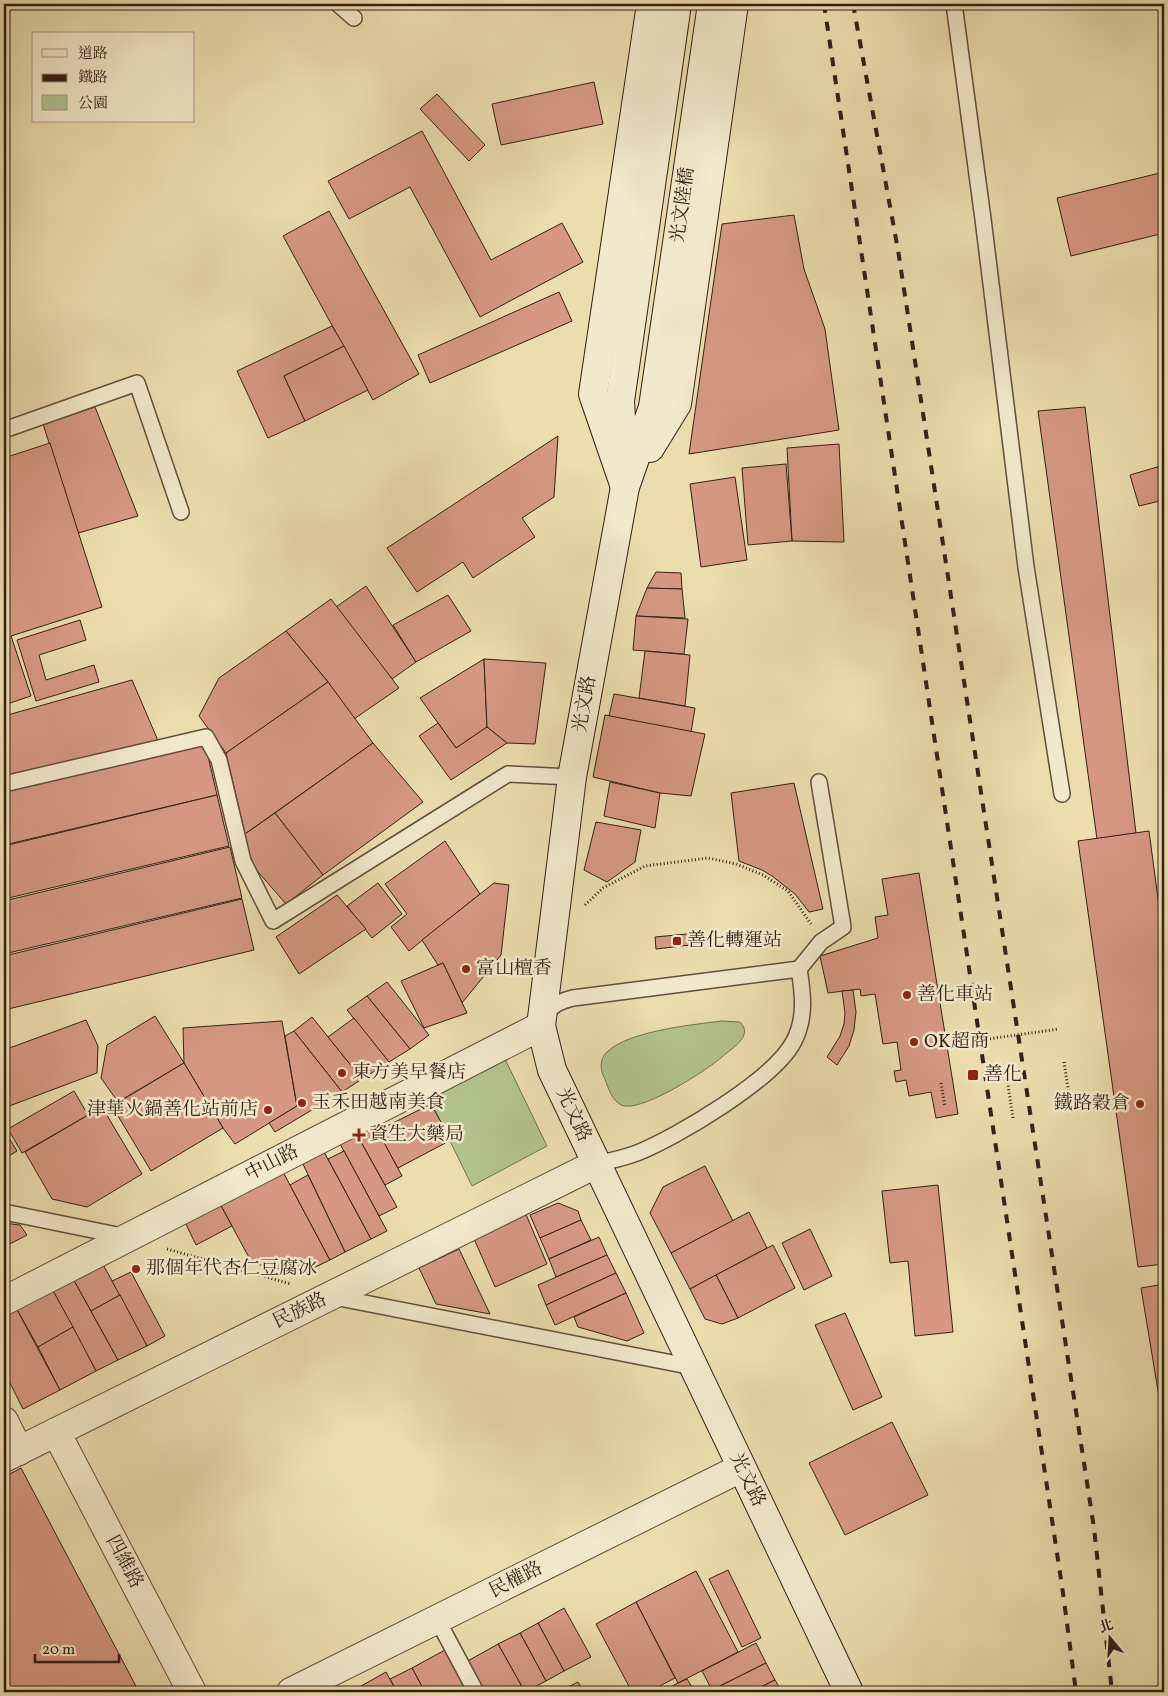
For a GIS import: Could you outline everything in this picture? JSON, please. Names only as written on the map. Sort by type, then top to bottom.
[{"type":"street","points":[[625,487],[593,394],[651,4]]},
{"type":"street","name":"光文陸橋","points":[[625,487],[620,401],[678,4]]},
{"type":"street","name":"光文陸橋","points":[[625,487],[653,406],[712,4]]},
{"type":"street","points":[[625,487],[677,404],[734,4]]},
{"type":"street","name":"光文路","points":[[625,487],[572,778],[541,1026],[552,1070],[849,1692]]},
{"type":"street","name":"中山路","points":[[4,1301],[541,1026]]},
{"type":"street","name":"民族路","points":[[11,1454],[596,1164]]},
{"type":"street","points":[[4,1421],[11,1454]]},
{"type":"street","name":"四維路","points":[[56,1432],[192,1692]]},
{"type":"street","name":"民權路","points":[[291,1692],[741,1468]]},
{"type":"lane","points":[[338,4],[354,18]]},
{"type":"lane","points":[[954,4],[984,219],[1026,568],[1062,794]]},
{"type":"lane","points":[[4,430],[137,383],[180,512]]},
{"type":"lane","points":[[4,784],[206,737],[219,760],[243,861],[273,921],[508,774],[572,778]]},
{"type":"lane","points":[[541,1026],[548,1010],[554,1005],[573,998],[799,969],[820,942],[843,928],[819,782]]},
{"type":"lane","points":[[596,1164],[637,1153],[693,1125],[758,1079],[778,1062],[794,1041],[800,1026],[803,996],[799,969]]},
{"type":"lane","points":[[4,1212],[128,1237]]},
{"type":"lane","points":[[330,1296],[693,1367]]},
{"type":"lane","points":[[437,1619],[476,1692]]},
{"type":"path","points":[[579,911],[602,888],[644,866],[708,858],[736,864],[763,875],[788,891],[808,917],[820,942]]},
{"type":"path","points":[[931,1047],[1059,1029]]},
{"type":"path","points":[[1064,1062],[1071,1108]]},
{"type":"path","points":[[1006,1072],[1013,1118]]},
{"type":"path","points":[[941,1083],[946,1107]]},
{"type":"path","points":[[128,1237],[330,1296]]},
{"type":"green space","points":[[721,1021],[740,1022],[744,1027],[744,1032],[740,1041],[714,1063],[673,1089],[643,1103],[630,1106],[621,1105],[613,1097],[601,1069],[604,1055],[607,1052],[617,1045],[645,1034]]},
{"type":"green space","points":[[505,1059],[547,1146],[472,1186],[429,1098]]},
{"type":"building","points":[[594,82],[603,124],[501,145],[492,104]]},
{"type":"building","points":[[437,94],[485,145],[469,161],[420,109]]},
{"type":"building","points":[[422,131],[491,260],[562,223],[583,262],[480,317],[410,187],[349,219],[328,181]]},
{"type":"building","points":[[1164,172],[1164,233],[1071,256],[1057,198]]},
{"type":"building","points":[[329,211],[419,374],[373,400],[283,236]]},
{"type":"building","points":[[794,215],[804,269],[825,329],[839,430],[689,454],[722,224]]},
{"type":"building","points":[[559,292],[572,321],[430,383],[418,355]]},
{"type":"building","points":[[332,326],[344,346],[284,376],[305,421],[268,438],[237,371]]},
{"type":"building","points":[[344,346],[368,390],[305,421],[284,376]]},
{"type":"building","points":[[95,407],[138,516],[78,533],[43,424]]},
{"type":"building","points":[[1085,407],[1136,833],[1097,839],[1038,411]]},
{"type":"building","points":[[558,436],[554,497],[522,518],[535,537],[473,578],[463,562],[417,592],[387,548]]},
{"type":"building","points":[[50,443],[102,607],[11,636],[31,696],[4,705],[4,458]]},
{"type":"building","points":[[839,444],[844,542],[792,541],[787,448]]},
{"type":"building","points":[[786,464],[792,541],[748,545],[742,468]]},
{"type":"building","points":[[1164,465],[1164,500],[1139,506],[1130,475]]},
{"type":"building","points":[[735,477],[747,560],[701,567],[690,484]]},
{"type":"building","points":[[656,572],[681,573],[682,589],[647,588]]},
{"type":"building","points":[[366,586],[416,662],[392,679],[336,607]]},
{"type":"building","points":[[647,588],[682,589],[685,618],[636,616]]},
{"type":"building","points":[[448,595],[471,631],[416,662],[393,625]]},
{"type":"building","points":[[331,599],[399,688],[354,719],[328,682],[286,631]]},
{"type":"building","points":[[636,616],[688,619],[684,654],[633,650]]},
{"type":"building","points":[[80,620],[86,640],[39,655],[46,680],[94,665],[99,682],[36,701],[17,640]]},
{"type":"building","points":[[286,631],[328,682],[226,753],[199,716],[219,678]]},
{"type":"building","points":[[645,651],[690,655],[685,706],[639,698]]},
{"type":"building","points":[[484,659],[487,727],[456,748],[420,698]]},
{"type":"building","points":[[484,659],[546,663],[535,744],[507,743],[487,727]]},
{"type":"building","points":[[132,680],[159,743],[4,781],[4,716]]},
{"type":"building","points":[[328,682],[373,743],[245,834],[226,753]]},
{"type":"building","points":[[614,694],[695,708],[691,732],[609,716]]},
{"type":"building","points":[[605,715],[705,734],[691,796],[660,793],[593,777]]},
{"type":"building","points":[[438,723],[456,748],[487,727],[507,743],[451,780],[419,736]]},
{"type":"building","points":[[205,743],[217,795],[4,845],[4,791]]},
{"type":"building","points":[[373,743],[423,802],[323,875],[275,813]]},
{"type":"building","points":[[610,782],[660,793],[655,828],[604,816]]},
{"type":"building","points":[[794,783],[823,909],[809,912],[795,894],[772,876],[739,861],[731,793]]},
{"type":"building","points":[[217,795],[229,846],[4,899],[4,846]]},
{"type":"building","points":[[275,813],[323,875],[286,904],[247,859],[245,834]]},
{"type":"building","points":[[596,822],[641,830],[635,862],[607,882],[584,870]]},
{"type":"building","name":"鐵路穀倉","points":[[1149,831],[1164,944],[1164,1264],[1138,1267],[1078,841]]},
{"type":"building","points":[[445,841],[480,894],[409,951],[391,927],[407,914],[385,884]]},
{"type":"building","points":[[230,847],[242,898],[4,954],[4,901]]},
{"type":"building","name":"善化車站","points":[[919,873],[958,1114],[936,1118],[931,1092],[909,1096],[906,1080],[896,1082],[894,1071],[901,1070],[897,1042],[883,1044],[875,994],[861,996],[860,989],[828,993],[820,956],[878,938],[875,917],[888,915],[882,879]]},
{"type":"building","points":[[378,883],[402,914],[372,938],[347,906]]},
{"type":"building","points":[[494,883],[509,885],[501,955],[462,1003],[443,963],[438,965],[422,940]]},
{"type":"building","points":[[337,895],[366,929],[299,974],[276,937]]},
{"type":"building","points":[[242,899],[254,950],[4,1010],[4,956]]},
{"type":"building","points":[[698,933],[699,944],[656,949],[655,937]]},
{"type":"building","points":[[443,963],[467,1013],[424,1028],[401,981]]},
{"type":"building","points":[[387,982],[429,1035],[410,1049],[367,996]]},
{"type":"building","points":[[853,990],[856,1012],[854,1030],[849,1046],[837,1065],[827,1057],[840,1036],[844,1024],[845,1013],[842,991]]},
{"type":"building","points":[[367,996],[410,1049],[389,1062],[347,1010]]},
{"type":"building","points":[[155,1016],[184,1063],[118,1102],[101,1078],[107,1045]]},
{"type":"building","points":[[312,1017],[362,1079],[342,1092],[294,1031]]},
{"type":"building","points":[[354,1018],[389,1062],[362,1079],[328,1037]]},
{"type":"building","points":[[86,1020],[98,1046],[97,1073],[4,1108],[4,1050]]},
{"type":"building","points":[[282,1021],[297,1106],[235,1144],[223,1128],[184,1063],[183,1028]]},
{"type":"building","points":[[294,1031],[342,1092],[275,1132],[269,1123],[297,1106],[285,1036]]},
{"type":"building","points":[[184,1063],[223,1128],[151,1171],[112,1106]]},
{"type":"building","points":[[74,1091],[88,1115],[22,1153],[8,1129]]},
{"type":"building","points":[[431,1104],[451,1140],[398,1168],[377,1131]]},
{"type":"building","points":[[102,1107],[142,1174],[87,1207],[52,1199],[25,1152]]},
{"type":"building","points":[[374,1124],[402,1176],[385,1185],[356,1133]]},
{"type":"building","points":[[4,1130],[17,1151],[4,1159]]},
{"type":"building","points":[[356,1133],[397,1207],[379,1216],[339,1142]]},
{"type":"building","points":[[323,1150],[371,1239],[345,1252],[301,1160]]},
{"type":"building","points":[[344,1151],[387,1231],[371,1239],[328,1159]]},
{"type":"building","points":[[705,1166],[733,1221],[671,1253],[650,1213],[663,1187]]},
{"type":"building","points":[[282,1170],[330,1260],[301,1274],[252,1263],[219,1202]]},
{"type":"building","points":[[308,1175],[345,1252],[330,1260],[290,1185]]},
{"type":"building","points":[[938,1185],[953,1332],[915,1336],[908,1261],[890,1263],[882,1191]]},
{"type":"building","points":[[219,1202],[232,1226],[196,1245],[184,1220]]},
{"type":"building","points":[[558,1203],[578,1211],[581,1220],[540,1238],[530,1215]]},
{"type":"building","points":[[525,1212],[547,1264],[495,1287],[472,1234]]},
{"type":"building","points":[[749,1212],[767,1248],[690,1289],[671,1253]]},
{"type":"building","points":[[581,1220],[591,1240],[549,1259],[540,1238]]},
{"type":"building","points":[[4,1223],[20,1225],[27,1235],[4,1247]]},
{"type":"building","points":[[810,1229],[832,1276],[804,1290],[782,1243]]},
{"type":"building","points":[[599,1237],[607,1255],[556,1277],[549,1259]]},
{"type":"building","points":[[773,1245],[795,1288],[738,1318],[716,1275]]},
{"type":"building","points":[[459,1249],[490,1314],[436,1304],[419,1268]]},
{"type":"building","points":[[607,1255],[616,1273],[546,1305],[538,1285]]},
{"type":"building","points":[[101,1261],[120,1295],[91,1311],[72,1277]]},
{"type":"building","points":[[131,1272],[165,1336],[147,1346],[112,1281]]},
{"type":"building","points":[[616,1273],[626,1293],[555,1325],[546,1305]]},
{"type":"building","points":[[716,1275],[738,1318],[722,1324],[705,1319],[690,1289]]},
{"type":"building","points":[[72,1277],[118,1360],[96,1371],[51,1287]]},
{"type":"building","points":[[1164,1284],[1164,1427],[1141,1288]]},
{"type":"building","points":[[51,1287],[73,1327],[38,1347],[15,1306]]},
{"type":"building","points":[[626,1293],[644,1333],[627,1341],[578,1327],[574,1317]]},
{"type":"building","points":[[120,1295],[147,1346],[118,1360],[91,1311]]},
{"type":"building","points":[[15,1306],[60,1390],[23,1409],[4,1371],[4,1312]]},
{"type":"building","points":[[845,1313],[882,1397],[853,1410],[815,1325]]},
{"type":"building","points":[[73,1327],[96,1371],[60,1390],[38,1347]]},
{"type":"building","points":[[892,1422],[928,1495],[845,1535],[809,1463]]},
{"type":"building","points":[[21,1468],[139,1692],[4,1692],[4,1477]]},
{"type":"building","points":[[728,1570],[761,1638],[742,1647],[709,1579]]},
{"type":"building","points":[[696,1571],[738,1652],[678,1683],[636,1602]]},
{"type":"building","points":[[636,1602],[675,1678],[648,1692],[632,1692],[596,1624]]},
{"type":"building","points":[[564,1608],[591,1657],[564,1671],[538,1623]]},
{"type":"building","points":[[538,1623],[564,1671],[546,1681],[520,1633]]},
{"type":"building","points":[[520,1633],[546,1681],[525,1692],[498,1644]]},
{"type":"building","points":[[756,1643],[766,1663],[712,1690],[702,1671]]},
{"type":"building","points":[[498,1644],[525,1692],[482,1692],[466,1662]]},
{"type":"building","points":[[445,1650],[470,1692],[425,1692],[412,1668]]},
{"type":"building","points":[[766,1663],[775,1680],[751,1692],[713,1692],[712,1690]]},
{"type":"building","points":[[412,1668],[425,1692],[397,1692],[390,1679]]},
{"type":"building","points":[[386,1672],[397,1692],[355,1692],[354,1690]]},
{"type":"building","points":[[687,1679],[695,1692],[661,1692],[678,1683]]},
{"type":"building","points":[[775,1680],[782,1692],[751,1692]]},
{"type":"building","points":[[578,1682],[584,1692],[558,1692]]},
{"type":"railway","points":[[824,4],[1063,1593],[1076,1692]]},
{"type":"railway","points":[[853,4],[898,250],[1094,1528],[1112,1692]]},
{"type":"place","name":"善化轉運站","points":[[677,941]]},
{"type":"place","name":"富山檀香","points":[[466,969]]},
{"type":"place","name":"善化車站","points":[[907,995]]},
{"type":"place","name":"OK超商","points":[[914,1042]]},
{"type":"place","name":"東方美早餐店","points":[[342,1073]]},
{"type":"place","name":"善化","points":[[973,1075]]},
{"type":"place","name":"玉禾田越南美食","points":[[302,1103]]},
{"type":"place","name":"鐵路穀倉","points":[[1140,1104]]},
{"type":"place","name":"津華火鍋善化站前店","points":[[268,1110]]},
{"type":"place","name":"資生大藥局","points":[[359,1135]]},
{"type":"place","name":"那個年代杏仁豆腐冰","points":[[136,1269]]}]
